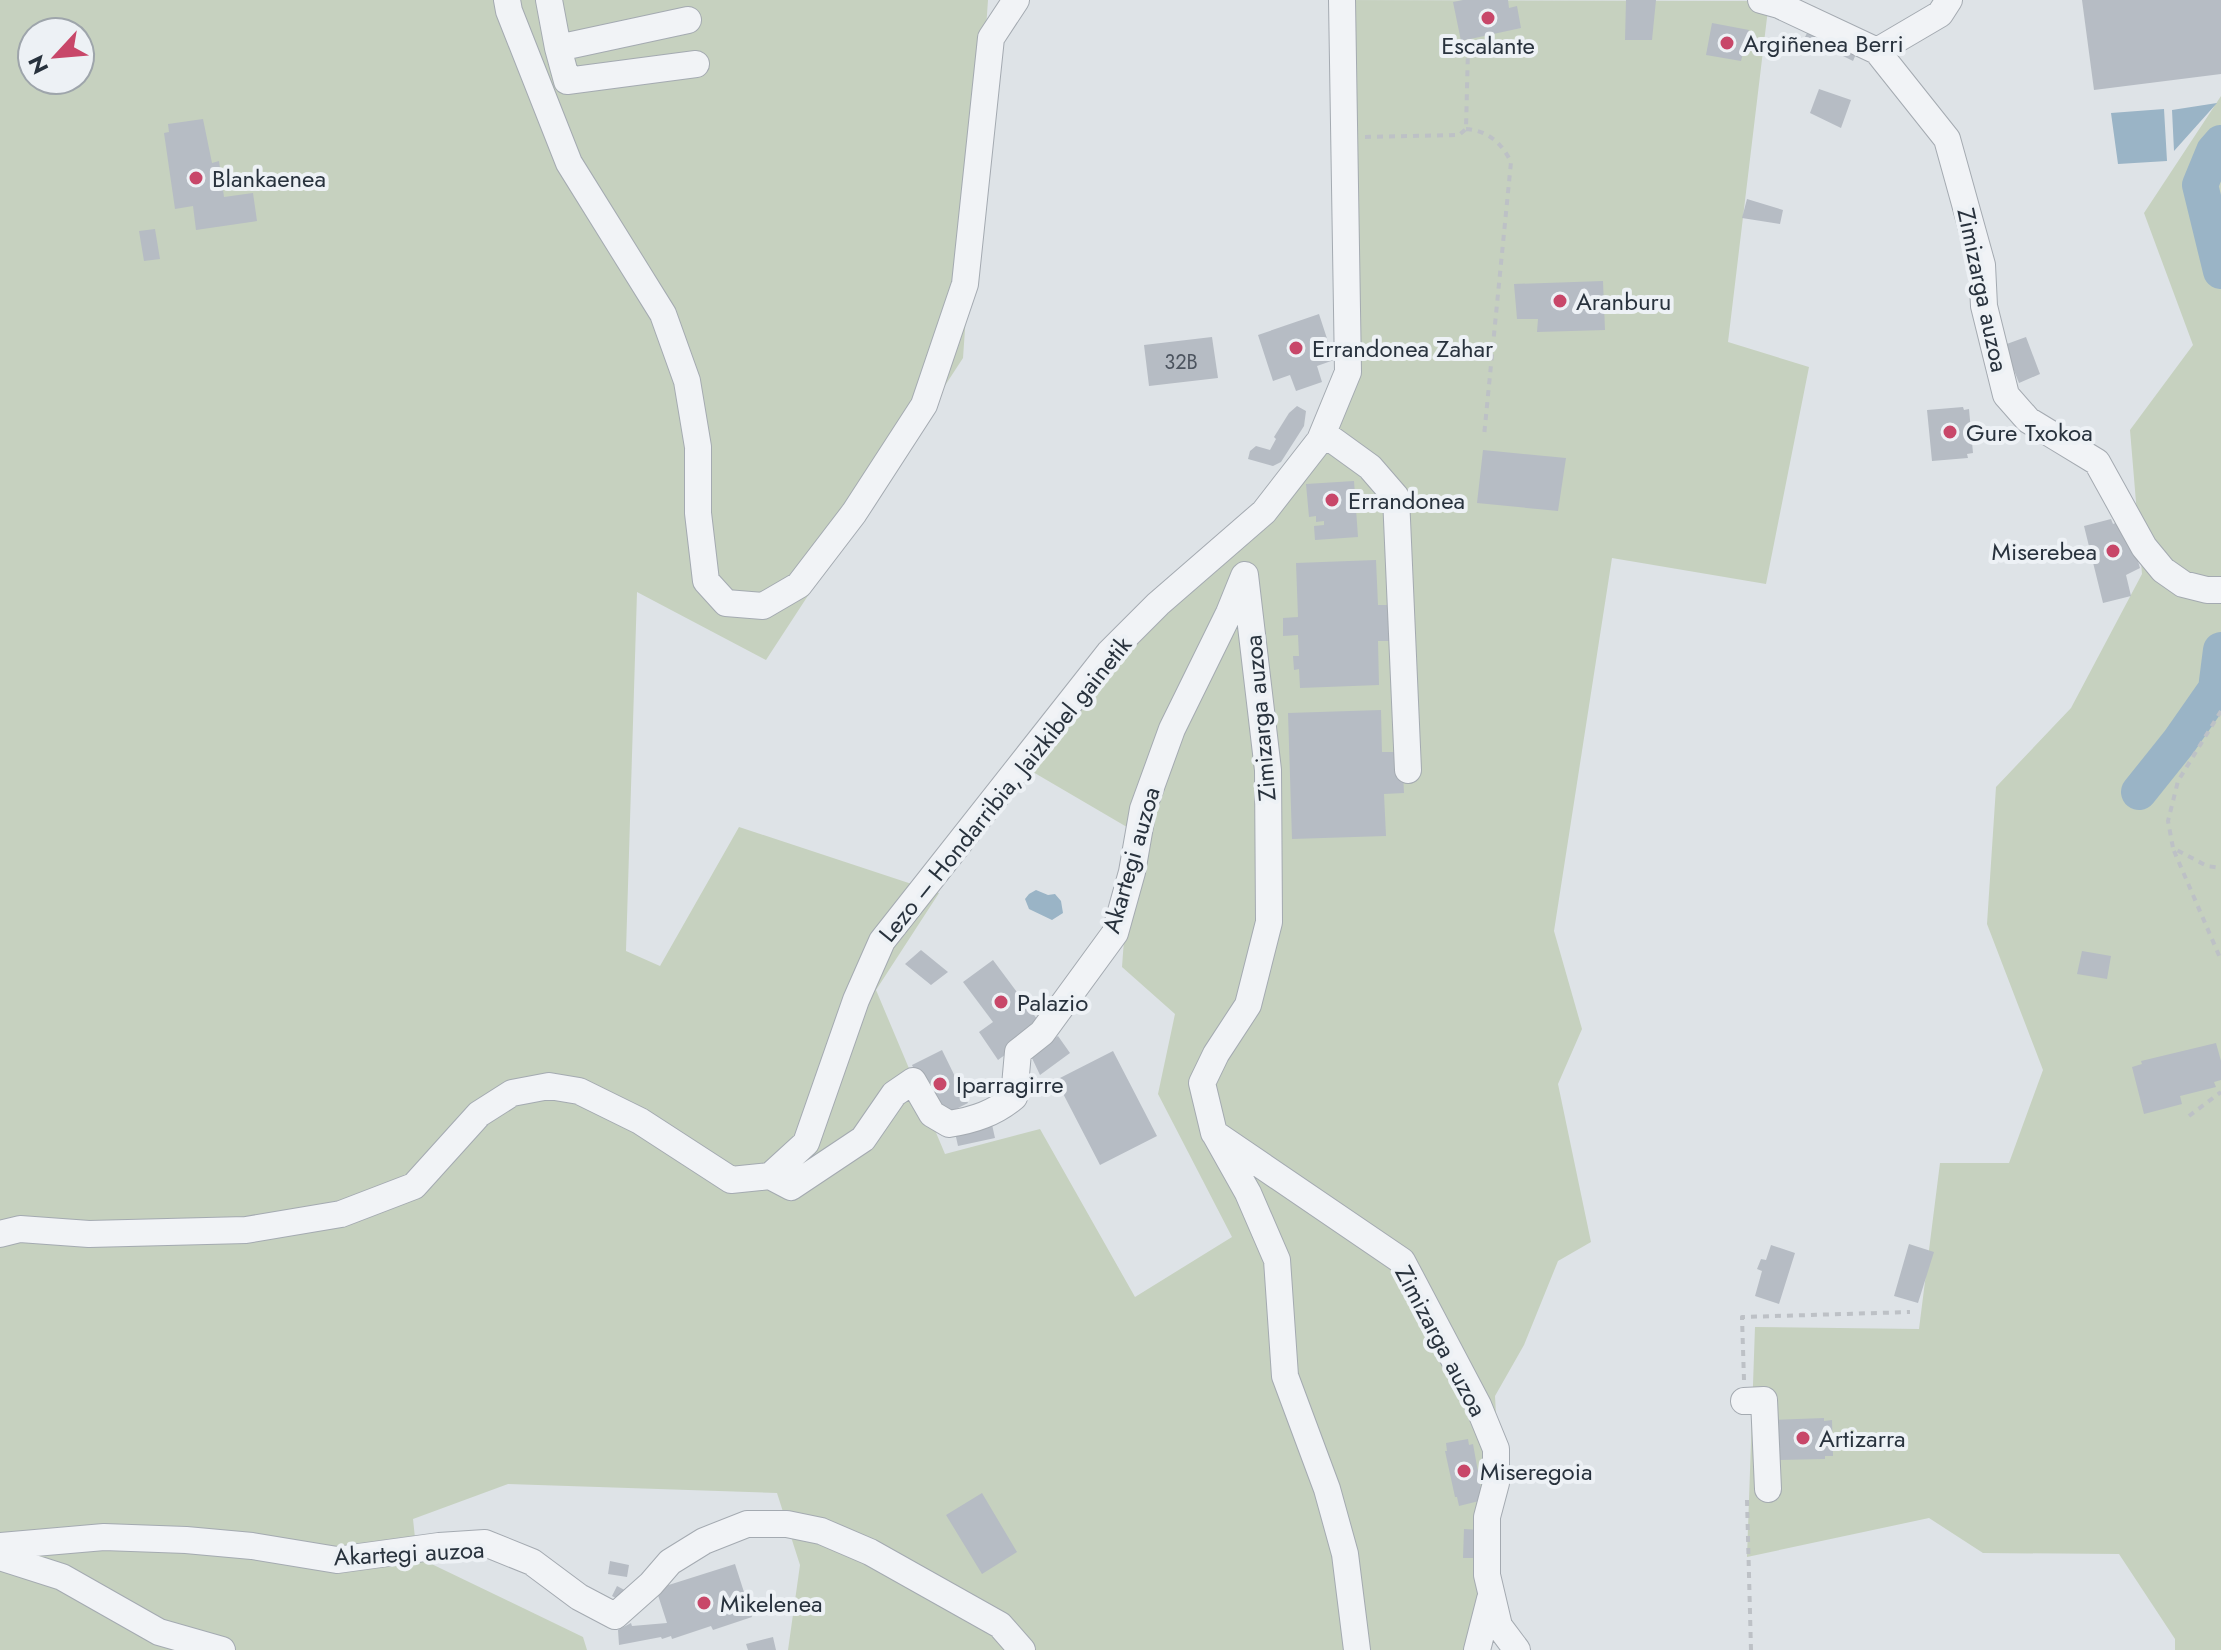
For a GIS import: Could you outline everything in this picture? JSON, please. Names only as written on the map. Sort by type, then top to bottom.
[{"type":"street","points":[[507,0],[569,163],[663,314],[687,381],[698,447],[698,513],[706,581],[726,603],[763,606],[799,585],[854,513],[924,405],[965,284],[991,38],[1016,0]]},
{"type":"street","points":[[549,0],[567,81],[696,64]]},
{"type":"street","name":"Lezo – Hondarribia, Jaizkibel gainetik","points":[[770,1176],[806,1143],[856,1000],[882,941],[1109,653],[1158,604],[1264,512],[1323,433],[1348,372],[1342,0]]},
{"type":"street","name":"Zimizarga auzoa","points":[[1761,0],[1779,5],[1877,51],[1947,139],[1982,265],[1984,306],[2006,395],[2028,420],[2097,462],[2144,547],[2163,570],[2183,584],[2221,590]]},
{"type":"street","points":[[1877,51],[1940,14],[1949,0]]},
{"type":"street","points":[[558,48],[688,20]]},
{"type":"street","points":[[1323,433],[1370,467],[1396,497],[1408,770]]},
{"type":"street","name":"Akartegi auzoa","points":[[770,1176],[791,1187],[863,1139],[894,1094],[913,1081],[932,1114],[949,1124],[969,1121],[999,1109],[1014,1097],[1018,1052],[1042,1033],[1115,933],[1132,872],[1147,796],[1172,729],[1245,575],[1242,533]]},
{"type":"street","name":"Zimizarga auzoa","points":[[1245,575],[1268,770],[1269,922],[1248,1005],[1216,1054],[1202,1083],[1214,1133],[1248,1193],[1277,1260],[1285,1376],[1327,1489],[1345,1554],[1357,1650]]},
{"type":"street","points":[[0,1234],[20,1229],[89,1234],[246,1230],[341,1214],[414,1186],[479,1114],[512,1093],[549,1086],[579,1091],[640,1121],[731,1180],[770,1176]]},
{"type":"street","name":"Zimizarga auzoa","points":[[1214,1133],[1402,1261],[1478,1405],[1496,1449],[1496,1483],[1487,1517],[1487,1575],[1499,1626],[1517,1650]]},
{"type":"street","points":[[1744,1401],[1764,1400],[1768,1489]]},
{"type":"street","name":"Akartegi auzoa","points":[[0,1546],[104,1537],[159,1539],[252,1546],[337,1560],[485,1543],[532,1562],[579,1597],[615,1616],[670,1562],[704,1541],[747,1524],[787,1524],[821,1531],[870,1552],[1000,1625],[1022,1650]]},
{"type":"street","points":[[0,1557],[62,1577],[159,1632],[222,1650]]},
{"type":"street","name":"Zimizarga auzoa","points":[[1477,1650],[1492,1593]]},
{"type":"path","points":[[1466,129],[1468,48]]},
{"type":"path","points":[[1343,138],[1459,135],[1466,129],[1482,131],[1503,147],[1511,162],[1484,436]]},
{"type":"path","points":[[2221,711],[2178,781],[2168,821],[2173,848],[2221,960]]},
{"type":"path","points":[[2173,848],[2207,866],[2221,868]]},
{"type":"path","points":[[2189,1116],[2221,1092]]},
{"type":"green space","points":[[0,0],[988,0],[963,358],[766,660],[637,592],[626,951],[660,966],[739,827],[939,893],[876,990],[945,1154],[1040,1129],[1135,1297],[1232,1237],[1158,1094],[1175,1014],[1122,967],[1132,830],[1021,765],[1340,413],[1333,0],[1769,1],[1728,342],[1809,367],[1766,584],[1612,558],[1554,931],[1582,1029],[1558,1084],[1591,1242],[1558,1261],[1524,1345],[1495,1396],[1501,1510],[1475,1650],[788,1650],[800,1565],[777,1493],[508,1484],[413,1519],[417,1557],[583,1637],[587,1650],[0,1650]]},
{"type":"green space","points":[[2221,96],[2221,1650],[2175,1650],[2175,1639],[2119,1554],[1983,1553],[1929,1518],[1747,1557],[1755,1327],[1919,1329],[1940,1163],[2009,1163],[2043,1070],[1987,924],[1996,787],[2071,708],[2142,574],[2130,430],[2193,345],[2144,213]]},
{"type":"water","points":[[2217,103],[2174,151],[2172,110]]},
{"type":"water","points":[[2164,109],[2167,161],[2118,164],[2111,113]]},
{"type":"water","points":[[1036,890],[1048,895],[1055,894],[1061,901],[1063,913],[1052,920],[1029,909],[1025,899]]},
{"type":"building","name":"Escalante","points":[[1508,0],[1509,8],[1517,6],[1521,28],[1461,41],[1453,2]]},
{"type":"building","points":[[1626,0],[1656,0],[1652,40],[1625,40]]},
{"type":"building","points":[[2082,0],[2221,0],[2221,74],[2094,90]]},
{"type":"building","name":"Argiñenea Berri","points":[[1712,23],[1749,30],[1741,61],[1706,55]]},
{"type":"building","points":[[1810,27],[1857,52],[1853,61],[1805,37]]},
{"type":"building","points":[[1819,89],[1851,100],[1841,128],[1810,113]]},
{"type":"building","name":"Blankaenea","points":[[203,119],[212,163],[219,161],[224,197],[253,193],[257,221],[196,230],[193,206],[175,209],[164,133],[169,132],[168,124]]},
{"type":"building","points":[[1747,199],[1783,210],[1780,224],[1742,218]]},
{"type":"building","points":[[155,229],[160,259],[144,261],[139,231]]},
{"type":"building","name":"Aranburu","points":[[1603,281],[1605,330],[1537,332],[1538,319],[1517,319],[1514,284]]},
{"type":"building","name":"Errandonea Zahar","points":[[1319,314],[1334,360],[1317,366],[1322,382],[1296,391],[1290,375],[1273,381],[1258,335]]},
{"type":"building","points":[[1212,337],[1218,378],[1149,386],[1144,345]]},
{"type":"building","points":[[2026,337],[2040,374],[2019,383],[2004,345]]},
{"type":"building","points":[[1297,406],[1306,411],[1304,426],[1281,462],[1273,466],[1248,459],[1250,451],[1256,446],[1270,450],[1276,439],[1274,437]]},
{"type":"building","name":"Gure Txokoa","points":[[1963,407],[1964,410],[1969,409],[1973,453],[1967,454],[1968,458],[1932,461],[1927,410]]},
{"type":"building","points":[[1483,450],[1566,458],[1558,511],[1477,503]]},
{"type":"building","name":"Errandonea","points":[[1354,481],[1358,537],[1315,540],[1314,526],[1324,525],[1324,521],[1316,522],[1316,516],[1309,517],[1306,484]]},
{"type":"building","name":"Miserebea","points":[[2111,519],[2113,524],[2118,522],[2130,534],[2140,568],[2126,575],[2131,596],[2103,603],[2084,526]]},
{"type":"building","points":[[1376,560],[1378,605],[1392,605],[1394,641],[1378,641],[1379,685],[1300,688],[1299,669],[1294,670],[1293,656],[1299,656],[1298,635],[1283,636],[1283,618],[1298,617],[1296,563]]},
{"type":"building","points":[[1381,710],[1382,752],[1402,752],[1404,793],[1384,794],[1386,836],[1292,839],[1288,713]]},
{"type":"building","points":[[921,950],[948,972],[931,985],[905,964]]},
{"type":"building","points":[[2082,951],[2111,956],[2107,979],[2077,974]]},
{"type":"building","name":"Palazio","points":[[993,960],[1043,1027],[998,1060],[979,1032],[993,1022],[963,982]]},
{"type":"building","points":[[1058,1036],[1070,1053],[1040,1075],[1031,1056]]},
{"type":"building","points":[[2216,1043],[2221,1061],[2221,1080],[2214,1082],[2216,1087],[2180,1096],[2182,1104],[2144,1114],[2132,1067],[2142,1064],[2141,1061]]},
{"type":"building","name":"Iparragirre","points":[[942,1050],[968,1103],[938,1118],[912,1065]]},
{"type":"building","points":[[1113,1051],[1157,1136],[1100,1165],[1056,1080]]},
{"type":"building","points":[[991,1120],[995,1138],[958,1146],[954,1128]]},
{"type":"building","points":[[1909,1244],[1934,1252],[1918,1303],[1894,1296]]},
{"type":"building","points":[[1771,1245],[1795,1253],[1779,1304],[1755,1296],[1762,1271],[1757,1269],[1761,1259],[1766,1260]]},
{"type":"building","name":"Artizarra","points":[[1824,1418],[1824,1421],[1832,1420],[1833,1456],[1825,1456],[1825,1459],[1773,1460],[1772,1420]]},
{"type":"building","name":"Miseregoia","points":[[1468,1439],[1469,1445],[1473,1444],[1483,1500],[1459,1506],[1445,1451],[1446,1443]]},
{"type":"building","points":[[982,1493],[1017,1552],[982,1574],[946,1515]]},
{"type":"building","points":[[1464,1529],[1480,1530],[1479,1558],[1463,1558]]},
{"type":"building","points":[[610,1561],[629,1565],[627,1577],[608,1574]]},
{"type":"building","name":"Mikelenea","points":[[735,1564],[752,1617],[672,1639],[671,1636],[661,1637],[619,1645],[618,1630],[631,1623],[632,1626],[667,1623],[656,1589]]},
{"type":"building","points":[[617,1586],[632,1594],[627,1604],[612,1596]]},
{"type":"building","points":[[773,1637],[776,1650],[748,1650],[746,1644]]},
{"type":"waterway","points":[[2221,143],[2214,151],[2200,185],[2221,271]]},
{"type":"waterway","points":[[2139,792],[2216,689],[2221,650]]},
{"type":"place","name":"Escalante","points":[[1488,18]]},
{"type":"place","name":"Argiñenea Berri","points":[[1727,43]]},
{"type":"place","name":"Blankaenea","points":[[196,178]]},
{"type":"place","name":"Aranburu","points":[[1560,301]]},
{"type":"place","name":"Errandonea Zahar","points":[[1296,348]]},
{"type":"place","name":"Gure Txokoa","points":[[1950,432]]},
{"type":"place","name":"Errandonea","points":[[1332,500]]},
{"type":"place","name":"Miserebea","points":[[2113,551]]},
{"type":"place","name":"Palazio","points":[[1001,1002]]},
{"type":"place","name":"Iparragirre","points":[[940,1084]]},
{"type":"place","name":"Artizarra","points":[[1803,1438]]},
{"type":"place","name":"Miseregoia","points":[[1464,1471]]},
{"type":"place","name":"Mikelenea","points":[[704,1603]]}]
